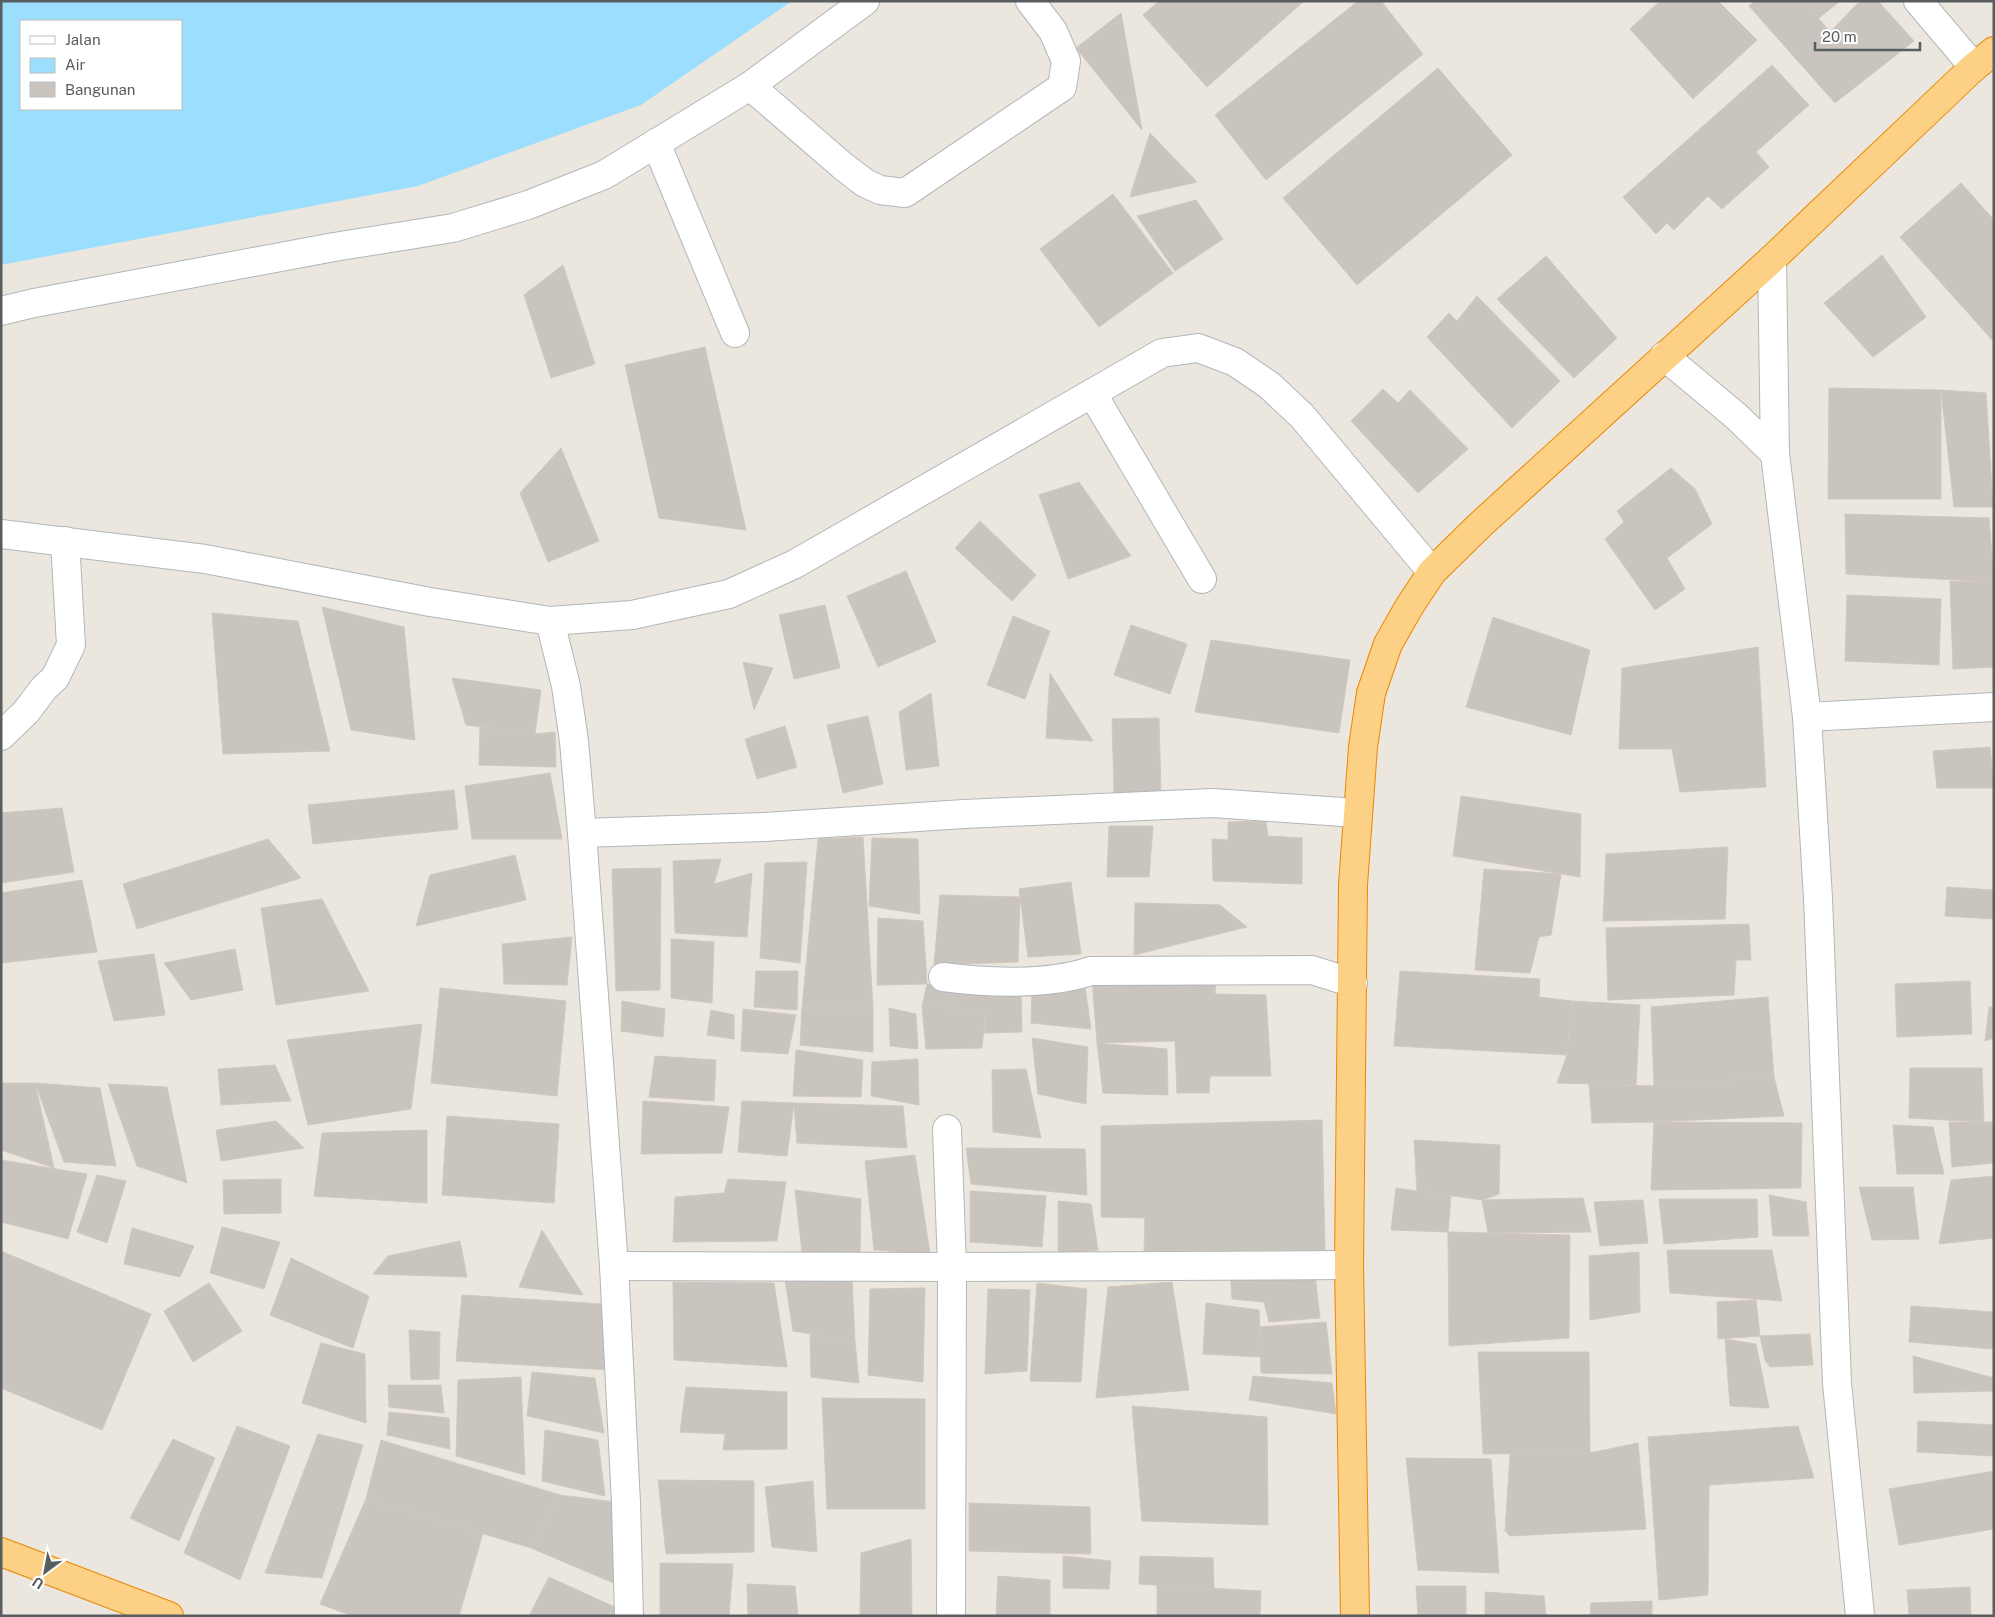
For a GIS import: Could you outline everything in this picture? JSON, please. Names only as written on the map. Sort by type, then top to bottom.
[{"type":"highway","points":[[1355,1616],[1349,1265],[1353,885],[1363,748],[1371,693],[1388,644],[1432,572],[1487,518],[1772,259],[1984,59]]},
{"type":"highway","points":[[1,1552],[169,1616]]},
{"type":"street","points":[[1,311],[34,302],[453,228],[528,205],[604,175],[750,86],[865,1]]},
{"type":"street","points":[[750,86],[865,183],[880,190],[905,193],[1062,87],[1066,61],[1053,31],[1030,1]]},
{"type":"street","points":[[1918,1],[1984,59]]},
{"type":"street","points":[[656,143],[735,332]]},
{"type":"street","points":[[1772,259],[1775,454],[1807,717],[1818,898],[1837,1383],[1860,1616]]},
{"type":"street","points":[[1,534],[205,559],[430,602],[550,621],[632,615],[729,594],[795,564],[1162,353],[1198,348],[1235,362],[1269,385],[1302,416],[1432,572]]},
{"type":"street","points":[[1664,356],[1736,416],[1775,454]]},
{"type":"street","points":[[1092,393],[1202,579]]},
{"type":"street","points":[[1,736],[26,712],[44,688],[55,678],[72,645],[65,542]]},
{"type":"street","points":[[550,621],[566,686],[574,741],[582,833],[614,1266],[626,1503],[629,1616]]},
{"type":"street","points":[[1807,717],[1994,707]]},
{"type":"street","points":[[582,833],[764,827],[964,814],[1212,803],[1357,813]]},
{"type":"street","points":[[943,977],[985,982],[1069,978],[1091,971],[1312,970],[1353,984]]},
{"type":"street","points":[[947,1129],[952,1267],[950,1616]]},
{"type":"street","points":[[614,1266],[1349,1265]]},
{"type":"water","points":[[1,1],[792,1],[641,105],[418,186],[1,265]]},
{"type":"building","points":[[1159,1],[1304,1],[1207,87],[1143,15]]},
{"type":"building","points":[[1358,1],[1381,1],[1423,54],[1266,180],[1215,115]]},
{"type":"building","points":[[1660,1],[1718,1],[1757,40],[1693,99],[1630,29]]},
{"type":"building","points":[[1755,1],[1804,1],[1830,32],[1860,1],[1878,1],[1914,41],[1835,103],[1749,6]]},
{"type":"building","points":[[1804,1],[1840,1],[1819,18]]},
{"type":"building","points":[[1121,13],[1142,130],[1076,48]]},
{"type":"building","points":[[1772,65],[1809,105],[1756,152],[1769,167],[1722,209],[1708,196],[1674,230],[1667,223],[1656,234],[1623,197]]},
{"type":"building","points":[[1438,68],[1512,155],[1357,285],[1283,198]]},
{"type":"building","points":[[1150,133],[1197,182],[1130,197]]},
{"type":"building","points":[[1961,183],[1994,220],[1994,342],[1900,237]]},
{"type":"building","points":[[1113,194],[1173,273],[1099,327],[1040,249]]},
{"type":"building","points":[[1196,200],[1223,239],[1175,271],[1137,216]]},
{"type":"building","points":[[1882,255],[1926,317],[1873,357],[1824,303]]},
{"type":"building","points":[[1546,256],[1617,338],[1574,378],[1497,299]]},
{"type":"building","points":[[563,265],[595,364],[551,378],[524,295]]},
{"type":"building","points":[[1477,296],[1560,381],[1512,428],[1427,337],[1449,313],[1457,321]]},
{"type":"building","points":[[705,347],[746,530],[659,518],[625,365]]},
{"type":"building","points":[[1829,388],[1941,390],[1941,499],[1828,499]]},
{"type":"building","points":[[1383,389],[1398,403],[1410,390],[1468,449],[1418,493],[1351,421]]},
{"type":"building","points":[[1941,390],[1986,393],[1993,507],[1954,507]]},
{"type":"building","points":[[561,448],[599,541],[548,562],[520,493]]},
{"type":"building","points":[[1671,468],[1695,489],[1712,524],[1667,558],[1685,589],[1655,610],[1605,539],[1624,522],[1617,511]]},
{"type":"building","points":[[1079,482],[1131,556],[1068,579],[1039,495]]},
{"type":"building","points":[[1845,514],[1989,518],[1994,582],[1846,574]]},
{"type":"building","points":[[980,521],[1036,575],[1012,601],[955,548]]},
{"type":"building","points":[[906,571],[936,642],[878,667],[847,596]]},
{"type":"building","points":[[1950,581],[1994,582],[1994,667],[1953,669]]},
{"type":"building","points":[[1847,595],[1941,599],[1939,665],[1845,661]]},
{"type":"building","points":[[825,605],[840,668],[794,679],[779,615]]},
{"type":"building","points":[[322,607],[404,627],[415,740],[351,730]]},
{"type":"building","points":[[212,613],[298,621],[330,751],[223,754]]},
{"type":"building","points":[[1013,616],[1050,631],[1025,699],[987,685]]},
{"type":"building","points":[[1493,617],[1590,650],[1571,735],[1466,707]]},
{"type":"building","points":[[1131,625],[1187,644],[1170,694],[1114,675]]},
{"type":"building","points":[[1211,640],[1350,660],[1339,733],[1195,712]]},
{"type":"building","points":[[1758,647],[1766,787],[1680,792],[1672,749],[1619,749],[1622,668]]},
{"type":"building","points":[[743,662],[773,668],[754,710]]},
{"type":"building","points":[[1050,673],[1093,741],[1046,738]]},
{"type":"building","points":[[452,678],[541,690],[535,734],[466,725]]},
{"type":"building","points":[[931,693],[939,766],[906,770],[899,712]]},
{"type":"building","points":[[868,716],[883,784],[843,793],[827,725]]},
{"type":"building","points":[[1159,718],[1161,796],[1114,793],[1112,719]]},
{"type":"building","points":[[785,726],[797,767],[757,779],[745,739]]},
{"type":"building","points":[[480,727],[535,734],[555,732],[556,767],[479,765]]},
{"type":"building","points":[[1990,747],[1994,788],[1937,788],[1933,751]]},
{"type":"building","points":[[550,773],[562,839],[472,839],[465,786]]},
{"type":"building","points":[[454,790],[458,829],[313,844],[308,805]]},
{"type":"building","points":[[1461,796],[1581,814],[1580,877],[1453,856]]},
{"type":"building","points":[[62,808],[74,872],[1,883],[1,813]]},
{"type":"building","points":[[1266,821],[1268,836],[1302,838],[1302,884],[1213,881],[1212,839],[1228,840],[1228,822]]},
{"type":"building","points":[[1109,826],[1153,826],[1149,877],[1107,877]]},
{"type":"building","points":[[863,837],[873,1008],[802,1008],[818,839]]},
{"type":"building","points":[[872,838],[918,839],[920,914],[869,906]]},
{"type":"building","points":[[268,839],[301,878],[137,929],[123,884]]},
{"type":"building","points":[[1728,847],[1725,919],[1603,921],[1606,854]]},
{"type":"building","points":[[515,855],[526,900],[416,926],[430,875]]},
{"type":"building","points":[[721,859],[714,884],[752,873],[747,937],[675,933],[673,861]]},
{"type":"building","points":[[807,862],[800,963],[760,958],[765,863]]},
{"type":"building","points":[[661,868],[660,990],[616,991],[612,869]]},
{"type":"building","points":[[1484,869],[1561,874],[1551,935],[1539,937],[1530,973],[1475,970]]},
{"type":"building","points":[[82,880],[97,952],[1,963],[1,893]]},
{"type":"building","points":[[1071,882],[1081,954],[1028,957],[1019,889]]},
{"type":"building","points":[[1947,887],[1994,890],[1994,919],[1945,916]]},
{"type":"building","points":[[940,895],[1020,897],[1018,962],[934,965]]},
{"type":"building","points":[[322,899],[369,991],[276,1005],[261,908]]},
{"type":"building","points":[[1135,903],[1220,905],[1247,927],[1134,955]]},
{"type":"building","points":[[878,918],[923,921],[927,984],[877,985]]},
{"type":"building","points":[[1749,924],[1751,960],[1736,960],[1734,995],[1608,1000],[1606,928]]},
{"type":"building","points":[[572,937],[567,985],[504,984],[502,944]]},
{"type":"building","points":[[671,939],[714,942],[712,1003],[671,998]]},
{"type":"building","points":[[235,949],[243,990],[191,1000],[164,963]]},
{"type":"building","points":[[154,954],[165,1015],[114,1021],[98,961]]},
{"type":"building","points":[[756,971],[798,971],[797,1010],[754,1007]]},
{"type":"building","points":[[1400,971],[1540,979],[1539,997],[1572,1001],[1567,1055],[1394,1046]]},
{"type":"building","points":[[1216,976],[1215,994],[1266,995],[1271,1076],[1210,1076],[1209,1093],[1177,1093],[1175,1041],[1097,1043],[1092,979]]},
{"type":"building","points":[[1970,981],[1972,1034],[1897,1037],[1895,984]]},
{"type":"building","points":[[927,984],[1021,991],[1022,1032],[984,1033],[986,1009],[922,1007]]},
{"type":"building","points":[[1085,987],[1091,1029],[1031,1023],[1032,989]]},
{"type":"building","points":[[440,988],[566,1001],[557,1096],[431,1083]]},
{"type":"building","points":[[1768,997],[1774,1077],[1654,1086],[1651,1007]]},
{"type":"building","points":[[622,1001],[665,1009],[663,1037],[621,1031]]},
{"type":"building","points":[[1572,1001],[1640,1005],[1636,1085],[1557,1083],[1567,1055]]},
{"type":"building","points":[[922,1007],[986,1009],[982,1048],[926,1049]]},
{"type":"building","points":[[1989,1007],[1994,1007],[1994,1038],[1985,1041]]},
{"type":"building","points":[[802,1008],[873,1008],[873,1052],[800,1045]]},
{"type":"building","points":[[889,1008],[916,1014],[918,1049],[890,1046]]},
{"type":"building","points":[[743,1009],[796,1015],[788,1054],[741,1051]]},
{"type":"building","points":[[711,1010],[734,1015],[734,1039],[707,1035]]},
{"type":"building","points":[[422,1024],[411,1109],[308,1125],[287,1040]]},
{"type":"building","points":[[1032,1038],[1088,1047],[1086,1104],[1038,1094]]},
{"type":"building","points":[[1097,1043],[1167,1049],[1168,1095],[1103,1093]]},
{"type":"building","points":[[796,1050],[863,1060],[861,1097],[793,1096]]},
{"type":"building","points":[[655,1056],[716,1060],[714,1101],[649,1097]]},
{"type":"building","points":[[918,1059],[919,1105],[871,1096],[872,1062]]},
{"type":"building","points":[[275,1065],[291,1101],[221,1105],[218,1069]]},
{"type":"building","points":[[1910,1068],[1982,1068],[1984,1122],[1909,1118]]},
{"type":"building","points":[[1026,1069],[1041,1138],[993,1132],[992,1070]]},
{"type":"building","points":[[1774,1077],[1784,1116],[1592,1123],[1589,1084],[1654,1086]]},
{"type":"building","points":[[1,1083],[35,1083],[54,1168],[1,1150]]},
{"type":"building","points":[[35,1083],[100,1088],[116,1166],[64,1162]]},
{"type":"building","points":[[108,1084],[167,1087],[187,1183],[137,1166]]},
{"type":"building","points":[[643,1101],[729,1107],[722,1153],[641,1154]]},
{"type":"building","points":[[742,1101],[794,1103],[787,1156],[738,1152]]},
{"type":"building","points":[[794,1103],[903,1106],[907,1148],[797,1143]]},
{"type":"building","points":[[447,1116],[559,1124],[554,1203],[442,1195]]},
{"type":"building","points":[[1322,1120],[1325,1250],[1144,1251],[1145,1218],[1101,1217],[1101,1126]]},
{"type":"building","points":[[276,1121],[304,1148],[221,1161],[216,1130]]},
{"type":"building","points":[[1654,1122],[1802,1123],[1801,1188],[1651,1190]]},
{"type":"building","points":[[1949,1122],[1994,1122],[1994,1163],[1952,1167]]},
{"type":"building","points":[[1893,1125],[1933,1127],[1944,1174],[1897,1174]]},
{"type":"building","points":[[427,1130],[427,1203],[314,1196],[322,1133]]},
{"type":"building","points":[[1414,1140],[1500,1145],[1499,1194],[1482,1200],[1417,1191]]},
{"type":"building","points":[[966,1148],[1085,1149],[1087,1195],[971,1184]]},
{"type":"building","points":[[915,1155],[930,1254],[874,1250],[865,1161]]},
{"type":"building","points":[[1,1160],[87,1174],[68,1239],[1,1222]]},
{"type":"building","points":[[97,1175],[126,1181],[107,1243],[77,1232]]},
{"type":"building","points":[[1994,1176],[1994,1238],[1939,1244],[1951,1180]]},
{"type":"building","points":[[281,1179],[281,1213],[224,1214],[223,1180]]},
{"type":"building","points":[[728,1179],[786,1182],[777,1241],[673,1242],[675,1197],[724,1193]]},
{"type":"building","points":[[1859,1187],[1913,1187],[1919,1239],[1872,1240]]},
{"type":"building","points":[[1396,1188],[1451,1196],[1448,1232],[1391,1230]]},
{"type":"building","points":[[795,1190],[861,1199],[860,1255],[802,1252]]},
{"type":"building","points":[[970,1191],[1046,1196],[1042,1247],[970,1242]]},
{"type":"building","points":[[1769,1195],[1806,1202],[1809,1236],[1773,1236]]},
{"type":"building","points":[[1583,1198],[1591,1232],[1488,1233],[1482,1200]]},
{"type":"building","points":[[1659,1199],[1757,1199],[1758,1237],[1664,1244]]},
{"type":"building","points":[[1643,1200],[1648,1243],[1600,1246],[1594,1202]]},
{"type":"building","points":[[1058,1201],[1091,1204],[1098,1250],[1058,1254]]},
{"type":"building","points":[[222,1227],[280,1242],[264,1289],[210,1273]]},
{"type":"building","points":[[132,1228],[194,1246],[180,1277],[124,1264]]},
{"type":"building","points":[[542,1230],[583,1295],[519,1287]]},
{"type":"building","points":[[1448,1232],[1570,1235],[1569,1338],[1449,1346]]},
{"type":"building","points":[[460,1241],[467,1277],[373,1274],[388,1256]]},
{"type":"building","points":[[1667,1250],[1772,1250],[1782,1301],[1670,1293]]},
{"type":"building","points":[[1,1251],[151,1314],[102,1430],[1,1388]]},
{"type":"building","points":[[1639,1252],[1640,1312],[1590,1320],[1589,1256]]},
{"type":"building","points":[[291,1258],[369,1296],[353,1348],[270,1315]]},
{"type":"building","points":[[1314,1265],[1320,1318],[1269,1322],[1264,1302],[1232,1299],[1230,1270]]},
{"type":"building","points":[[852,1279],[855,1341],[793,1331],[785,1280]]},
{"type":"building","points":[[673,1282],[774,1283],[787,1367],[674,1360]]},
{"type":"building","points":[[1172,1282],[1189,1390],[1096,1398],[1108,1287]]},
{"type":"building","points":[[209,1283],[242,1331],[193,1362],[164,1311]]},
{"type":"building","points":[[1037,1283],[1087,1289],[1081,1382],[1030,1381]]},
{"type":"building","points":[[925,1288],[923,1382],[868,1375],[870,1289]]},
{"type":"building","points":[[988,1289],[1030,1290],[1027,1371],[985,1374]]},
{"type":"building","points":[[462,1295],[602,1304],[610,1370],[456,1361]]},
{"type":"building","points":[[1756,1300],[1760,1336],[1718,1339],[1717,1302]]},
{"type":"building","points":[[1206,1303],[1259,1310],[1261,1357],[1203,1354]]},
{"type":"building","points":[[1911,1306],[1994,1312],[1993,1349],[1909,1342]]},
{"type":"building","points":[[1326,1322],[1332,1374],[1261,1373],[1260,1327]]},
{"type":"building","points":[[409,1330],[440,1332],[439,1379],[411,1380]]},
{"type":"building","points":[[810,1334],[855,1341],[859,1383],[811,1377]]},
{"type":"building","points":[[1810,1334],[1813,1365],[1770,1367],[1765,1360],[1760,1336]]},
{"type":"building","points":[[1725,1339],[1756,1344],[1769,1408],[1730,1406]]},
{"type":"building","points":[[321,1343],[365,1354],[366,1423],[302,1403]]},
{"type":"building","points":[[1478,1352],[1589,1352],[1590,1453],[1483,1454]]},
{"type":"building","points":[[1913,1356],[1994,1378],[1994,1391],[1914,1393]]},
{"type":"building","points":[[532,1372],[595,1378],[604,1433],[527,1416]]},
{"type":"building","points":[[1253,1376],[1332,1383],[1336,1414],[1249,1400]]},
{"type":"building","points":[[521,1377],[525,1475],[456,1456],[458,1380]]},
{"type":"building","points":[[388,1385],[441,1385],[444,1413],[389,1407]]},
{"type":"building","points":[[686,1387],[787,1392],[787,1449],[723,1450],[725,1434],[680,1432]]},
{"type":"building","points":[[822,1398],[925,1399],[925,1509],[827,1509]]},
{"type":"building","points":[[1132,1406],[1267,1417],[1268,1525],[1142,1521]]},
{"type":"building","points":[[389,1412],[449,1418],[450,1449],[387,1435]]},
{"type":"building","points":[[1918,1421],[1994,1425],[1994,1456],[1917,1452]]},
{"type":"building","points":[[237,1426],[290,1446],[240,1580],[184,1553]]},
{"type":"building","points":[[1798,1426],[1814,1478],[1709,1485],[1708,1595],[1659,1600],[1648,1437]]},
{"type":"building","points":[[545,1430],[598,1440],[605,1496],[542,1481]]},
{"type":"building","points":[[318,1434],[363,1445],[322,1578],[265,1573]]},
{"type":"building","points":[[173,1439],[215,1458],[179,1541],[130,1518]]},
{"type":"building","points":[[381,1440],[560,1495],[531,1548],[366,1499]]},
{"type":"building","points":[[1638,1443],[1646,1529],[1510,1536],[1505,1531],[1510,1454],[1590,1453]]},
{"type":"building","points":[[1406,1458],[1491,1459],[1499,1573],[1418,1570]]},
{"type":"building","points":[[1994,1471],[1994,1529],[1899,1545],[1889,1489]]},
{"type":"building","points":[[658,1480],[754,1481],[754,1552],[666,1554]]},
{"type":"building","points":[[813,1481],[817,1552],[772,1547],[765,1487]]},
{"type":"building","points":[[560,1495],[623,1503],[616,1584],[531,1548]]},
{"type":"building","points":[[366,1499],[483,1533],[459,1616],[353,1616],[320,1604]]},
{"type":"building","points":[[969,1503],[1090,1507],[1091,1554],[969,1551]]},
{"type":"building","points":[[911,1539],[912,1616],[860,1616],[861,1553]]},
{"type":"building","points":[[1063,1556],[1111,1561],[1109,1589],[1063,1588]]},
{"type":"building","points":[[1140,1556],[1213,1558],[1214,1589],[1139,1584]]},
{"type":"building","points":[[660,1563],[733,1564],[729,1616],[660,1616]]},
{"type":"building","points":[[998,1576],[1050,1580],[1050,1616],[996,1616]]},
{"type":"building","points":[[549,1577],[619,1609],[616,1616],[529,1616]]},
{"type":"building","points":[[747,1584],[795,1586],[798,1616],[748,1616]]},
{"type":"building","points":[[1157,1585],[1261,1591],[1260,1616],[1157,1616]]},
{"type":"building","points":[[1416,1586],[1466,1586],[1466,1616],[1418,1616]]},
{"type":"building","points":[[1970,1587],[1971,1616],[1909,1616],[1907,1590]]},
{"type":"building","points":[[1485,1592],[1544,1596],[1546,1616],[1485,1616]]},
{"type":"building","points":[[1652,1601],[1652,1616],[1590,1616],[1591,1603]]}]
